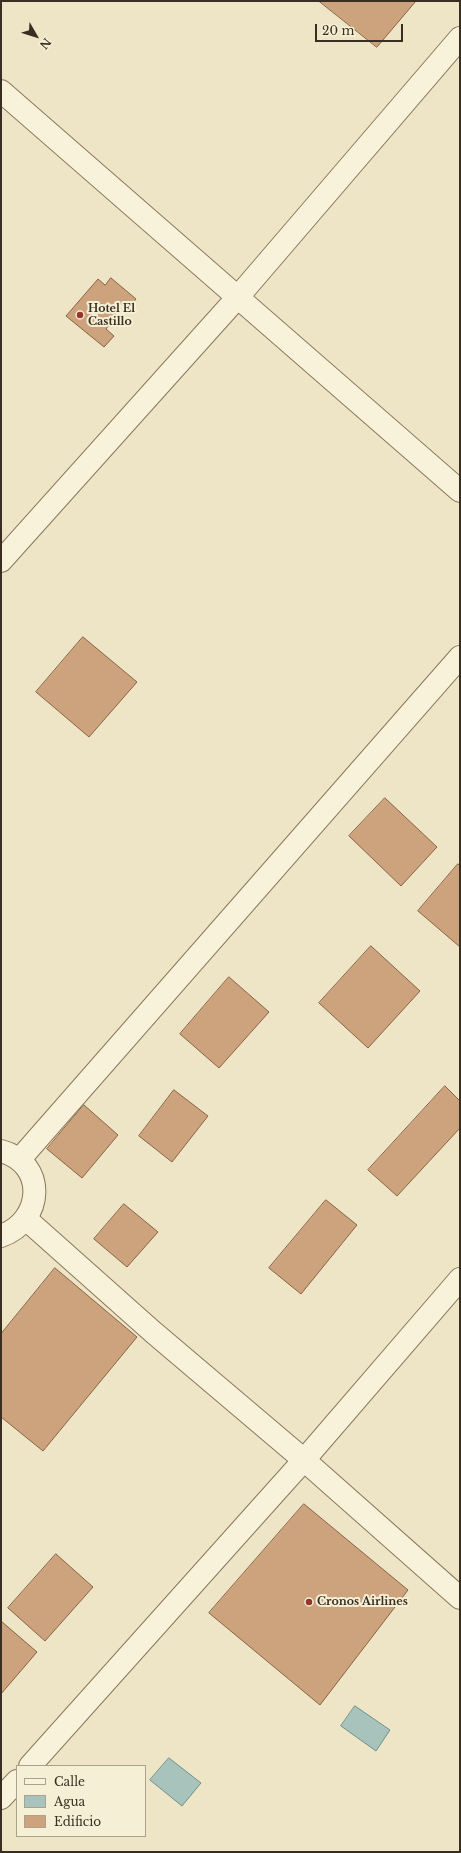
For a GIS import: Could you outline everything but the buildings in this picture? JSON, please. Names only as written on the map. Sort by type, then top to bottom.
[{"type":"street","points":[[1,561],[237,298],[460,38]]},
{"type":"street","points":[[1,91],[460,491]]},
{"type":"street","points":[[1,1236],[10,1233],[26,1219],[33,1207],[35,1193],[30,1175],[10,1156],[460,657]]},
{"type":"street","points":[[26,1219],[152,1332],[304,1460],[460,1598]]},
{"type":"street","points":[[31,1765],[304,1460],[460,1280]]},
{"type":"street","points":[[1,1798],[16,1781]]},
{"type":"water","points":[[355,1706],[390,1730],[376,1751],[341,1726]]},
{"type":"water","points":[[169,1758],[201,1783],[182,1806],[150,1780]]},
{"type":"place","name":"Hotel El Castillo","points":[[80,315]]},
{"type":"place","name":"Cronos Airlines","points":[[309,1602]]}]
